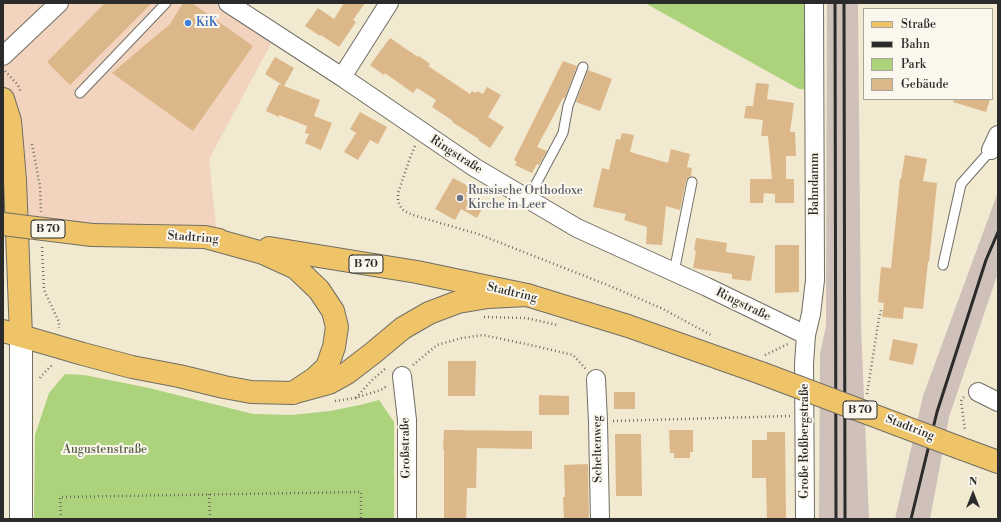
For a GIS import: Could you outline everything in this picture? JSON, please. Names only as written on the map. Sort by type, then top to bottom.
[{"type":"main road","name":"B 70","points":[[3,99],[10,121],[13,158],[12,334],[132,367],[224,387],[251,392],[293,393],[329,383],[347,373],[373,354],[403,328],[428,313],[458,302],[488,297],[526,295]]},
{"type":"main road","name":"B 70","points":[[3,224],[92,235]]},
{"type":"main road","name":"Stadtring","points":[[3,236],[92,235],[205,237],[417,272],[526,295],[762,364],[963,440],[998,462]]},
{"type":"main road","points":[[205,237],[263,253],[296,268],[319,290],[333,311],[337,327],[334,347],[327,367],[314,379],[293,393]]},
{"type":"street","points":[[3,56],[59,3]]},
{"type":"street","name":"Ringstraße","points":[[228,3],[342,77],[474,167],[577,228],[806,335]]},
{"type":"street","points":[[342,77],[389,3]]},
{"type":"street","name":"Bahndamm","points":[[804,364],[806,335],[811,314],[815,280],[814,3]]},
{"type":"street","points":[[12,334],[21,519]]},
{"type":"street","name":"Große Roßbergstraße","points":[[804,364],[805,519]]},
{"type":"street","name":"Großstraße","points":[[395,371],[407,420],[408,519]]},
{"type":"street","name":"Scheltenweg","points":[[596,379],[600,519]]},
{"type":"street","points":[[978,392],[998,402]]},
{"type":"lane","points":[[80,93],[166,3]]},
{"type":"lane","points":[[528,199],[563,133],[568,106],[583,68]]},
{"type":"lane","points":[[943,265],[961,184],[994,143]]},
{"type":"lane","points":[[674,272],[692,182]]},
{"type":"path","points":[[423,133],[410,158],[398,193],[398,201],[404,211],[412,215],[485,237],[610,286],[661,308],[712,335]]},
{"type":"path","points":[[44,290],[59,322]]},
{"type":"path","points":[[867,396],[881,310]]},
{"type":"path","points":[[483,317],[526,318],[563,326]]},
{"type":"path","points":[[355,398],[371,381],[395,371],[423,356],[437,345],[462,338],[483,335],[573,356],[596,379]]},
{"type":"path","points":[[762,364],[790,343]]},
{"type":"path","points":[[41,376],[57,360]]},
{"type":"path","points":[[961,402],[963,440]]},
{"type":"path","points":[[598,422],[804,416]]},
{"type":"path","points":[[61,519],[60,497],[361,492],[362,519]]},
{"type":"path","points":[[209,494],[210,519]]},
{"type":"shaded area","points":[[3,3],[217,3],[273,40],[209,159],[217,236],[17,221],[3,97]]},
{"type":"shaded area","points":[[827,3],[858,3],[861,326],[869,519],[819,519],[820,354],[826,326]]},
{"type":"shaded area","points":[[998,192],[998,273],[949,417],[930,519],[895,519],[923,396]]},
{"type":"green space","points":[[645,3],[812,3],[813,90],[799,89]]},
{"type":"green space","name":"Augustenstraße","points":[[65,374],[84,375],[149,388],[253,414],[292,415],[330,411],[379,400],[394,422],[394,519],[34,519],[35,435],[49,393]]},
{"type":"building","points":[[105,3],[152,3],[70,85],[47,62]]},
{"type":"building","points":[[183,3],[192,3],[253,46],[193,131],[112,73],[170,24]]},
{"type":"building","points":[[344,3],[365,3],[353,20],[356,22],[339,47],[305,26],[318,8],[334,19]]},
{"type":"building","points":[[390,38],[418,57],[419,56],[430,64],[428,66],[470,94],[472,91],[476,93],[477,91],[483,94],[487,87],[501,95],[488,117],[504,127],[490,148],[432,107],[436,100],[417,88],[413,93],[385,73],[384,75],[370,65]]},
{"type":"building","points":[[275,57],[294,68],[284,86],[265,74]]},
{"type":"building","points":[[563,61],[577,66],[565,98],[563,98],[537,147],[547,151],[539,165],[537,164],[532,173],[515,165],[517,162],[514,160]]},
{"type":"building","points":[[588,70],[612,79],[600,111],[576,102]]},
{"type":"building","points":[[756,83],[769,84],[767,99],[794,103],[790,132],[795,132],[796,156],[786,156],[786,179],[794,179],[794,203],[775,203],[775,194],[764,193],[763,203],[750,203],[750,179],[772,179],[768,136],[761,136],[763,120],[744,118],[746,106],[753,106]]},
{"type":"building","points":[[279,84],[320,100],[314,116],[332,123],[321,150],[305,143],[309,134],[305,133],[307,126],[266,111]]},
{"type":"building","points":[[954,100],[990,100],[986,112],[953,102]]},
{"type":"building","points":[[360,112],[387,127],[378,144],[370,140],[358,160],[344,152],[356,133],[350,129]]},
{"type":"building","points":[[622,133],[634,135],[630,152],[668,163],[671,149],[690,154],[687,167],[692,168],[691,176],[686,181],[680,210],[666,206],[662,245],[646,244],[647,227],[624,220],[626,214],[593,207],[602,168],[609,170],[616,139],[620,140]]},
{"type":"building","points":[[905,155],[927,159],[923,181],[937,183],[923,309],[904,307],[903,319],[882,317],[884,303],[878,302],[881,267],[891,268],[900,179]]},
{"type":"building","name":"Russische Orthodoxe Kirche in Leer","points":[[453,178],[474,189],[471,194],[486,202],[477,218],[461,209],[455,220],[435,209]]},
{"type":"building","points":[[696,238],[727,243],[726,252],[755,256],[751,281],[732,279],[732,274],[693,268],[696,251],[694,250]]},
{"type":"building","points":[[775,245],[799,245],[799,292],[775,293]]},
{"type":"building","points":[[893,339],[918,344],[913,365],[889,360]]},
{"type":"building","points":[[448,361],[476,361],[475,396],[448,396]]},
{"type":"building","points":[[614,392],[635,392],[635,409],[614,409]]},
{"type":"building","points":[[539,395],[569,396],[569,415],[539,415]]},
{"type":"building","points":[[444,430],[532,431],[532,449],[477,448],[476,488],[467,488],[466,519],[444,519]]},
{"type":"building","points":[[669,430],[693,430],[693,452],[690,452],[690,458],[674,458],[674,453],[670,453]]},
{"type":"building","points":[[767,432],[785,432],[786,519],[767,519],[766,478],[752,478],[752,440],[767,440]]},
{"type":"building","points":[[615,434],[641,434],[642,496],[616,496]]},
{"type":"building","points":[[588,464],[589,519],[564,519],[564,465]]},
{"type":"railway","points":[[835,3],[836,519]]},
{"type":"railway","points":[[844,3],[845,519]]},
{"type":"railway","points":[[911,519],[937,412],[986,260],[998,232]]},
{"type":"place","name":"KiK","points":[[188,23]]},
{"type":"place","name":"Russische Orthodoxe Kirche in Leer","points":[[460,198]]}]
